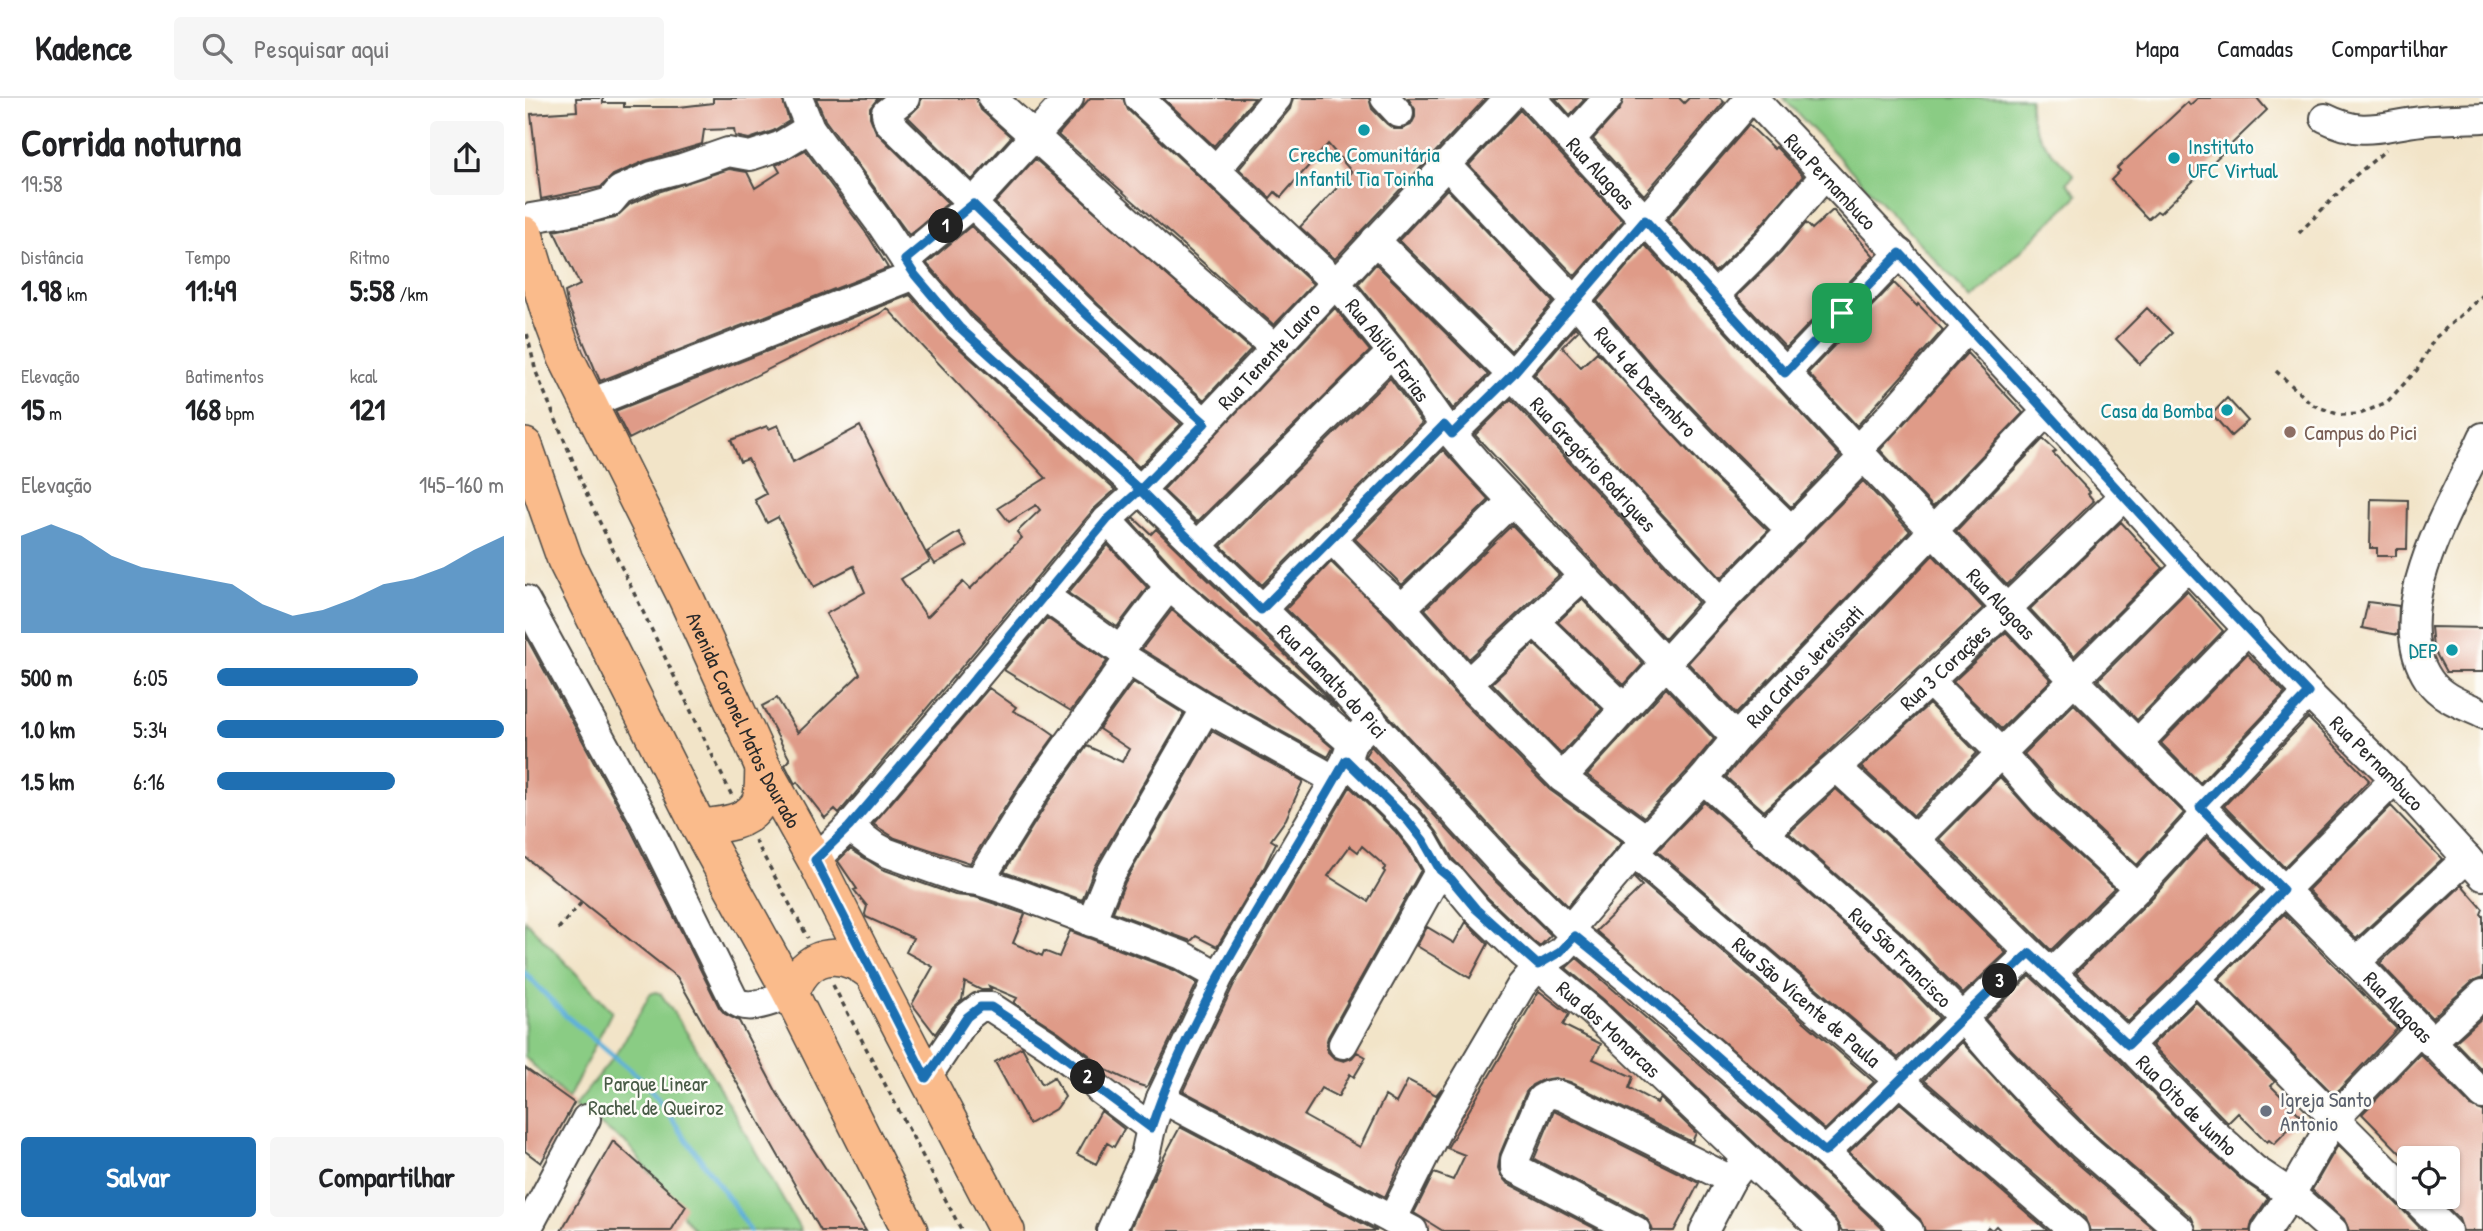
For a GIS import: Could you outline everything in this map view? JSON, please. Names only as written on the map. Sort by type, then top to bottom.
[{"type":"main road","name":"Avenida Coronel Matos Dourado","points":[[525,234],[566,358],[686,598],[763,767],[815,860],[871,973],[1007,1231]]},
{"type":"main road","points":[[525,446],[565,560],[699,827],[791,994],[910,1231]]},
{"type":"main road","points":[[699,827],[743,818],[756,807],[761,796],[763,767]]},
{"type":"main road","points":[[791,994],[796,979],[806,967],[819,959],[838,956],[857,961],[871,973]]},
{"type":"street","name":"Rua Planalto do Pici","points":[[798,98],[810,128],[910,267],[959,327],[1140,490],[1321,666],[1500,862],[1572,933],[1639,988],[1825,1152],[1909,1231]]},
{"type":"street","points":[[905,98],[886,113],[888,121],[1089,317],[1205,423]]},
{"type":"street","points":[[992,98],[1154,244],[1275,348]]},
{"type":"street","points":[[588,404],[910,267],[973,204],[1069,98]]},
{"type":"street","name":"Rua Abílio Farias","points":[[1139,98],[1336,283],[1392,352],[1448,430],[1736,738]]},
{"type":"street","points":[[1216,170],[1277,98]]},
{"type":"street","name":"Rua Tenente Lauro","points":[[815,860],[849,827],[1107,520],[1205,423],[1509,98]]},
{"type":"street","name":"Rua Alagoas","points":[[1532,98],[1860,454],[2073,679],[2356,961],[2483,1095]]},
{"type":"street","points":[[1571,139],[1608,98]]},
{"type":"street","points":[[1261,610],[1331,538],[1512,375],[1751,98]]},
{"type":"street","name":"Rua Pernambuco","points":[[1751,98],[1900,253],[2188,566],[2308,693],[2395,779],[2475,867]]},
{"type":"street","points":[[2325,118],[2343,127],[2358,129],[2379,129],[2420,121],[2483,118]]},
{"type":"street","points":[[525,219],[610,202],[620,190],[653,176],[728,152],[750,156],[781,146],[810,128]]},
{"type":"street","name":"Rua 4 de Dezembro","points":[[1447,165],[1575,301],[1640,377],[1792,531]]},
{"type":"street","points":[[1714,296],[1769,241],[1825,175]]},
{"type":"street","name":"Rua Gregório Rodrigues","points":[[1375,240],[1512,375],[1721,602]]},
{"type":"street","points":[[1785,373],[1900,253]]},
{"type":"street","points":[[1562,778],[1721,602],[1792,531],[1967,328]]},
{"type":"street","points":[[1197,546],[1392,352]]},
{"type":"street","name":"Rua Carlos Jereissati","points":[[1403,1227],[1441,1122],[1521,986],[1538,965],[1560,952],[1640,846],[1703,779],[1736,738],[2047,411]]},
{"type":"street","points":[[2483,437],[2423,568],[2414,607],[2415,645],[2430,682],[2451,700],[2483,714]]},
{"type":"street","name":"Rua 3 Corações","points":[[1765,835],[1789,808],[1837,768],[2008,610],[2124,496]]},
{"type":"street","points":[[1402,608],[1512,501]]},
{"type":"street","name":"Rua dos Monarcas","points":[[1107,520],[1169,586],[1407,820],[1423,840],[1440,870],[1476,909],[1592,1011],[1824,1231]]},
{"type":"street","name":"Rua São Vicente de Paula","points":[[1331,538],[1402,608],[1468,683],[1562,778],[1901,1082],[2074,1231]]},
{"type":"street","points":[[1915,839],[2188,566]]},
{"type":"street","points":[[1468,683],[1583,576]]},
{"type":"street","points":[[979,881],[1169,586]]},
{"type":"street","points":[[1043,595],[1124,655],[1206,708],[1344,761]]},
{"type":"street","points":[[525,600],[644,818],[734,1000],[740,1005],[750,1006],[791,994]]},
{"type":"street","points":[[1535,622],[1624,708]]},
{"type":"street","points":[[2139,743],[2249,628]]},
{"type":"street","points":[[1929,681],[2001,753],[2045,803],[2138,888]]},
{"type":"street","points":[[2053,972],[2138,888],[2203,810],[2308,693]]},
{"type":"street","points":[[1091,922],[1110,875],[1206,708]]},
{"type":"street","points":[[1111,1231],[1145,1156],[1161,1098],[1219,976],[1344,761],[1371,720]]},
{"type":"street","name":"Rua Oito de Junho","points":[[1837,768],[1915,839],[2245,1161],[2291,1194],[2333,1231]]},
{"type":"street","name":"Rua São Francisco","points":[[1703,779],[1889,943],[1962,1017],[2041,1105],[2082,1145],[2181,1231]]},
{"type":"street","points":[[2128,1045],[2395,779]]},
{"type":"street","points":[[849,827],[888,853],[961,880],[979,881],[1016,893],[1181,955],[1219,976]]},
{"type":"street","points":[[2356,961],[2475,867]]},
{"type":"street","points":[[1343,1044],[1440,870]]},
{"type":"street","points":[[1825,1152],[1901,1082],[1962,1017],[2030,953]]},
{"type":"street","points":[[2197,979],[2397,1181]]},
{"type":"street","points":[[2266,1231],[2291,1194],[2334,1119],[2426,1036],[2483,994]]},
{"type":"street","points":[[926,1078],[967,1017],[980,1007],[991,1007],[1049,1045],[1079,1068],[1100,1090],[1151,1128]]},
{"type":"street","points":[[1636,1231],[1515,1167],[1515,1160],[1541,1100],[1548,1094],[1565,1097],[1731,1180]]},
{"type":"street","points":[[1161,1098],[1403,1227]]},
{"type":"street","points":[[526,1231],[586,1119]]},
{"type":"street","points":[[1705,1231],[1731,1180],[1748,1158]]},
{"type":"street","points":[[2425,1209],[2447,1231]]},
{"type":"path","points":[[2299,233],[2388,148]]},
{"type":"path","points":[[2276,371],[2313,405],[2340,415],[2360,414],[2386,402],[2417,370],[2434,339],[2483,295]]},
{"type":"path","name":"Avenida Coronel Matos Dourado","points":[[525,327],[536,372],[590,502],[743,818],[963,1231]]},
{"type":"path","points":[[558,929],[582,902]]},
{"type":"green space","points":[[1783,98],[2030,98],[2030,111],[2037,132],[2074,175],[2067,183],[2078,195],[1972,299]]},
{"type":"green space","name":"Parque Linear Rachel de Queiroz","points":[[525,920],[612,1011],[568,1099],[525,1057]]},
{"type":"green space","name":"Parque Linear Rachel de Queiroz","points":[[650,994],[661,994],[693,1042],[801,1231],[695,1231],[628,1145],[574,1107],[619,1050]]},
{"type":"building","points":[[576,98],[603,98],[603,103],[624,103],[624,107],[679,107],[713,103],[713,98],[782,98],[789,121],[773,131],[749,139],[735,136],[734,129],[704,130],[702,144],[645,161],[613,175],[601,187],[541,199],[531,114],[577,111]]},
{"type":"building","points":[[816,98],[878,98],[870,108],[870,117],[876,132],[948,203],[909,235],[825,120]]},
{"type":"building","points":[[921,98],[976,98],[981,110],[1011,137],[972,180],[908,117],[920,105]]},
{"type":"building","points":[[1090,98],[1123,98],[1128,110],[1313,284],[1274,325],[1058,135]]},
{"type":"building","points":[[1163,98],[1255,98],[1214,146]]},
{"type":"building","points":[[1293,98],[1369,98],[1372,109],[1387,124],[1394,129],[1402,129],[1411,125],[1415,117],[1415,109],[1408,98],[1486,98],[1335,259],[1300,227],[1352,172],[1328,144],[1281,197],[1275,192],[1270,198],[1239,169],[1290,109]]},
{"type":"building","points":[[1555,98],[1586,98],[1570,115]]},
{"type":"building","points":[[1624,98],[1679,98],[1684,103],[1689,98],[1720,98],[1724,102],[1644,195],[1593,139],[1620,109]]},
{"type":"building","name":"Instituto UFC Virtual","points":[[2198,98],[2257,98],[2267,110],[2160,213],[2157,211],[2148,219],[2111,180],[2120,171],[2117,168],[2188,102],[2190,105]]},
{"type":"building","points":[[1520,110],[1623,221],[1575,276],[1469,165]]},
{"type":"building","points":[[1749,125],[1774,149],[1776,147],[1803,176],[1757,230],[1715,272],[1667,220]]},
{"type":"building","points":[[805,150],[869,237],[888,268],[600,381],[567,303],[565,292],[580,285],[554,231],[615,218],[630,204],[729,169],[747,172],[755,188],[780,172],[776,165]]},
{"type":"building","points":[[1035,159],[1251,349],[1204,400],[1099,305],[995,203]]},
{"type":"building","points":[[1447,189],[1553,302],[1511,351],[1399,240]]},
{"type":"building","points":[[1833,210],[1874,256],[1786,348],[1737,296],[1781,253],[1806,223],[1812,229]]},
{"type":"building","points":[[971,226],[1076,329],[1181,424],[1139,467],[971,314],[928,265],[927,263]]},
{"type":"building","points":[[1645,245],[1840,456],[1791,507],[1652,366],[1597,301]]},
{"type":"building","points":[[1376,264],[1488,375],[1453,409],[1405,342],[1358,284]]},
{"type":"building","points":[[1894,283],[1943,330],[1857,426],[1808,373]]},
{"type":"building","points":[[910,295],[948,338],[1115,490],[1094,509],[839,813],[835,809],[825,818],[797,782],[795,784],[785,765],[790,760],[762,706],[777,698],[798,733],[860,674],[826,614],[865,592],[854,566],[814,587],[778,517],[767,523],[755,500],[766,494],[748,459],[740,462],[731,440],[767,426],[769,429],[778,425],[793,462],[860,426],[930,561],[901,579],[927,617],[963,582],[970,589],[1022,538],[1017,532],[1040,510],[1036,505],[1009,522],[998,508],[1046,478],[887,308],[629,439],[615,411]]},
{"type":"building","points":[[1335,308],[1370,351],[1197,522],[1163,490]]},
{"type":"building","points":[[2147,308],[2172,333],[2140,364],[2116,339]]},
{"type":"building","points":[[1575,327],[1578,331],[1562,347],[1581,367],[1597,352],[1701,465],[1768,531],[1721,578],[1534,375]]},
{"type":"building","points":[[1967,353],[2023,413],[1933,507],[1880,450]]},
{"type":"building","points":[[1390,378],[1422,423],[1262,585],[1221,546]]},
{"type":"building","name":"Casa da Bomba","points":[[2227,398],[2248,421],[2231,436],[2212,414]]},
{"type":"building","points":[[1511,399],[1698,602],[1665,639],[1475,435]]},
{"type":"building","points":[[2043,439],[2090,492],[2088,494],[2094,501],[2007,585],[1956,531]]},
{"type":"building","points":[[1443,450],[1489,500],[1402,585],[1355,539]]},
{"type":"building","points":[[1863,481],[1910,531],[1736,714],[1688,663],[1733,613]]},
{"type":"building","points":[[2371,499],[2408,500],[2407,549],[2396,549],[2396,556],[2377,556],[2377,548],[2370,548]]},
{"type":"building","points":[[1134,518],[1151,534],[1156,529],[1337,708],[1180,574],[1131,521]]},
{"type":"building","points":[[2121,522],[2163,568],[2074,656],[2030,609]]},
{"type":"building","points":[[1512,525],[1559,575],[1469,659],[1425,609]]},
{"type":"building","points":[[959,532],[967,546],[935,564],[927,552]]},
{"type":"building","points":[[1108,545],[1147,587],[1117,627],[1068,593]]},
{"type":"building","points":[[1933,555],[1983,608],[1764,811],[1726,777],[1749,749]]},
{"type":"building","points":[[1331,562],[1390,620],[1456,695],[1550,790],[1622,842],[1568,906],[1512,850],[1333,655],[1286,609]]},
{"type":"building","points":[[2187,591],[2223,631],[2137,720],[2098,680]]},
{"type":"building","points":[[1582,599],[1643,664],[1624,685],[1558,622]]},
{"type":"building","points":[[2368,602],[2399,606],[2398,635],[2362,628]]},
{"type":"building","points":[[1172,610],[1333,748],[1328,757],[1214,694],[1142,649]]},
{"type":"building","points":[[1047,618],[1107,661],[1071,711],[1004,670]]},
{"type":"building","name":"DEP","points":[[2431,627],[2483,628],[2483,672],[2446,672],[2433,648]]},
{"type":"building","points":[[2006,632],[2051,680],[2001,729],[1953,682]]},
{"type":"building","points":[[525,635],[629,826],[719,1007],[725,1014],[739,1021],[777,1093],[866,1231],[821,1231],[677,977],[525,857]]},
{"type":"building","points":[[1534,644],[1602,709],[1561,754],[1492,683]]},
{"type":"building","points":[[2247,654],[2285,693],[2200,783],[2161,743]]},
{"type":"building","points":[[1133,682],[1184,714],[1095,867],[1082,900],[1004,872],[1087,746],[1122,762],[1129,749],[1099,729]]},
{"type":"building","points":[[989,688],[1016,707],[1013,711],[1055,735],[1021,782],[970,863],[895,838],[873,824]]},
{"type":"building","points":[[1666,688],[1714,739],[1644,817],[1587,775]]},
{"type":"building","points":[[1929,704],[1977,753],[1914,816],[1861,767]]},
{"type":"building","points":[[2074,704],[2184,813],[2137,865],[2057,791],[2024,754]]},
{"type":"building","points":[[2308,718],[2369,780],[2284,867],[2224,806]]},
{"type":"building","points":[[1212,731],[1303,781],[1286,819],[1271,840],[1276,843],[1265,866],[1217,947],[1196,936],[1191,941],[1113,912],[1125,882]]},
{"type":"building","points":[[1371,746],[1488,874],[1551,935],[1542,944],[1539,946],[1533,941],[1488,898],[1453,859],[1420,810],[1365,756]]},
{"type":"building","points":[[2000,777],[2034,815],[2114,888],[2051,950],[1939,839]]},
{"type":"building","points":[[1350,787],[1395,831],[1421,870],[1328,1037],[1328,1052],[1334,1058],[1344,1061],[1357,1052],[1366,1057],[1354,1077],[1350,1074],[1338,1097],[1321,1088],[1304,1116],[1360,1147],[1385,1096],[1396,1103],[1408,1080],[1436,1095],[1442,1088],[1385,1197],[1183,1091],[1234,984]],"holes":[[[1350,846],[1358,852],[1362,846],[1386,867],[1368,901],[1328,876]]]},
{"type":"building","points":[[1836,789],[1904,851],[2006,953],[1963,994],[1900,931],[1789,833]]},
{"type":"building","points":[[1704,802],[1878,955],[1939,1018],[1898,1058],[1657,851]]},
{"type":"building","points":[[2391,806],[2442,859],[2356,939],[2308,890]]},
{"type":"building","points":[[2207,837],[2261,890],[2128,1022],[2076,973],[2150,900]]},
{"type":"building","points":[[850,849],[882,869],[955,895],[975,897],[1025,914],[1013,943],[1042,956],[1044,951],[1059,957],[1070,931],[1174,970],[1197,983],[1149,1084],[1146,1087],[1136,1084],[1102,1068],[1059,1032],[1014,1003],[1017,998],[989,986],[991,990],[981,990],[965,982],[962,1000],[935,1034],[912,1004],[933,967],[906,952],[913,938],[866,917],[867,906],[854,890],[857,889],[838,861]]},
{"type":"building","points":[[1634,878],[1874,1082],[1825,1130],[1596,931],[1642,886]]},
{"type":"building","points":[[2462,885],[2483,909],[2483,978],[2472,982],[2432,1018],[2380,963]]},
{"type":"building","points":[[2284,914],[2397,1029],[2334,1095],[2219,979]]},
{"type":"building","points":[[1466,922],[1488,944],[1470,978],[1417,946],[1427,927],[1454,943]]},
{"type":"building","points":[[1577,958],[1814,1164],[1885,1231],[1842,1231],[1835,1219],[1603,999],[1566,968]]},
{"type":"building","points":[[2030,976],[2116,1057],[2200,1142],[2243,1181],[2268,1198],[2252,1222],[2250,1231],[2197,1231],[2192,1218],[2093,1133],[2010,1048],[1985,1019]]},
{"type":"building","points":[[1539,991],[1569,1014],[1563,1025],[1601,1044],[1593,1059],[1633,1077],[1629,1088],[1657,1103],[1660,1098],[1696,1133],[1692,1142],[1570,1082],[1555,1078],[1542,1080],[1526,1092],[1500,1154],[1498,1168],[1501,1176],[1507,1183],[1600,1231],[1443,1231],[1414,1213],[1434,1173],[1453,1180],[1465,1155],[1447,1148]]},
{"type":"building","points":[[2196,1002],[2275,1082],[2271,1086],[2301,1116],[2274,1144],[2269,1140],[2267,1142],[2238,1113],[2228,1123],[2152,1045]]},
{"type":"building","points":[[2483,1017],[2483,1071],[2455,1042]]},
{"type":"building","points":[[1962,1042],[2070,1157],[2156,1231],[2090,1231],[2085,1218],[1924,1080]]},
{"type":"building","points":[[1022,1047],[1042,1084],[1054,1077],[1065,1097],[1057,1108],[1029,1124],[995,1062]]},
{"type":"building","points":[[2420,1054],[2471,1106],[2483,1111],[2483,1231],[2463,1231],[2459,1219],[2449,1209],[2460,1209],[2460,1146],[2397,1146],[2397,1150],[2362,1114]]},
{"type":"building","points":[[525,1068],[574,1103],[541,1163],[525,1151]]},
{"type":"building","points":[[1900,1103],[2048,1231],[2001,1231],[1996,1226],[1992,1230],[1988,1227],[1985,1231],[1925,1231],[1920,1219],[1849,1152]]},
{"type":"building","points":[[1101,1111],[1124,1129],[1114,1147],[1107,1143],[1096,1164],[1077,1154]]},
{"type":"building","points":[[1554,1111],[1699,1183],[1674,1231],[1653,1231],[1644,1216],[1534,1159]]},
{"type":"building","points":[[1180,1127],[1377,1231],[1129,1231]]},
{"type":"building","points":[[613,1141],[686,1206],[671,1231],[561,1231]]},
{"type":"building","points":[[2338,1145],[2397,1205],[2397,1209],[2401,1209],[2423,1231],[2349,1231],[2344,1219],[2312,1190]]},
{"type":"waterway","points":[[525,973],[566,1016],[646,1083],[750,1231]]},
{"type":"place","name":"Creche Comunitária Infantil Tia Toinha","points":[[1364,130]]},
{"type":"place","name":"Instituto UFC Virtual","points":[[2174,158]]},
{"type":"place","name":"Casa da Bomba","points":[[2227,410]]},
{"type":"place","name":"Campus do Pici","points":[[2290,432]]},
{"type":"place","name":"DEP","points":[[2452,650]]},
{"type":"place","name":"Igreja Santo Antonio","points":[[2266,1111]]},
{"type":"route","points":[[1842,313],[1785,373],[1645,220],[1512,375],[1452,434],[1444,425],[1261,610],[1140,490],[959,327],[905,260],[973,204],[1089,317],[1205,423],[1140,490],[1107,520],[849,827],[815,860],[926,1078],[967,1017],[980,1007],[991,1007],[1049,1045],[1079,1068],[1100,1090],[1151,1128],[1161,1098],[1219,976],[1346,760],[1407,820],[1423,840],[1440,870],[1522,953],[1538,965],[1560,952],[1575,936],[1639,988],[1825,1152],[1901,1082],[1962,1017],[2030,953],[2128,1045],[2197,979],[2283,890],[2200,807],[2308,693],[1900,253],[1842,313]]}]
